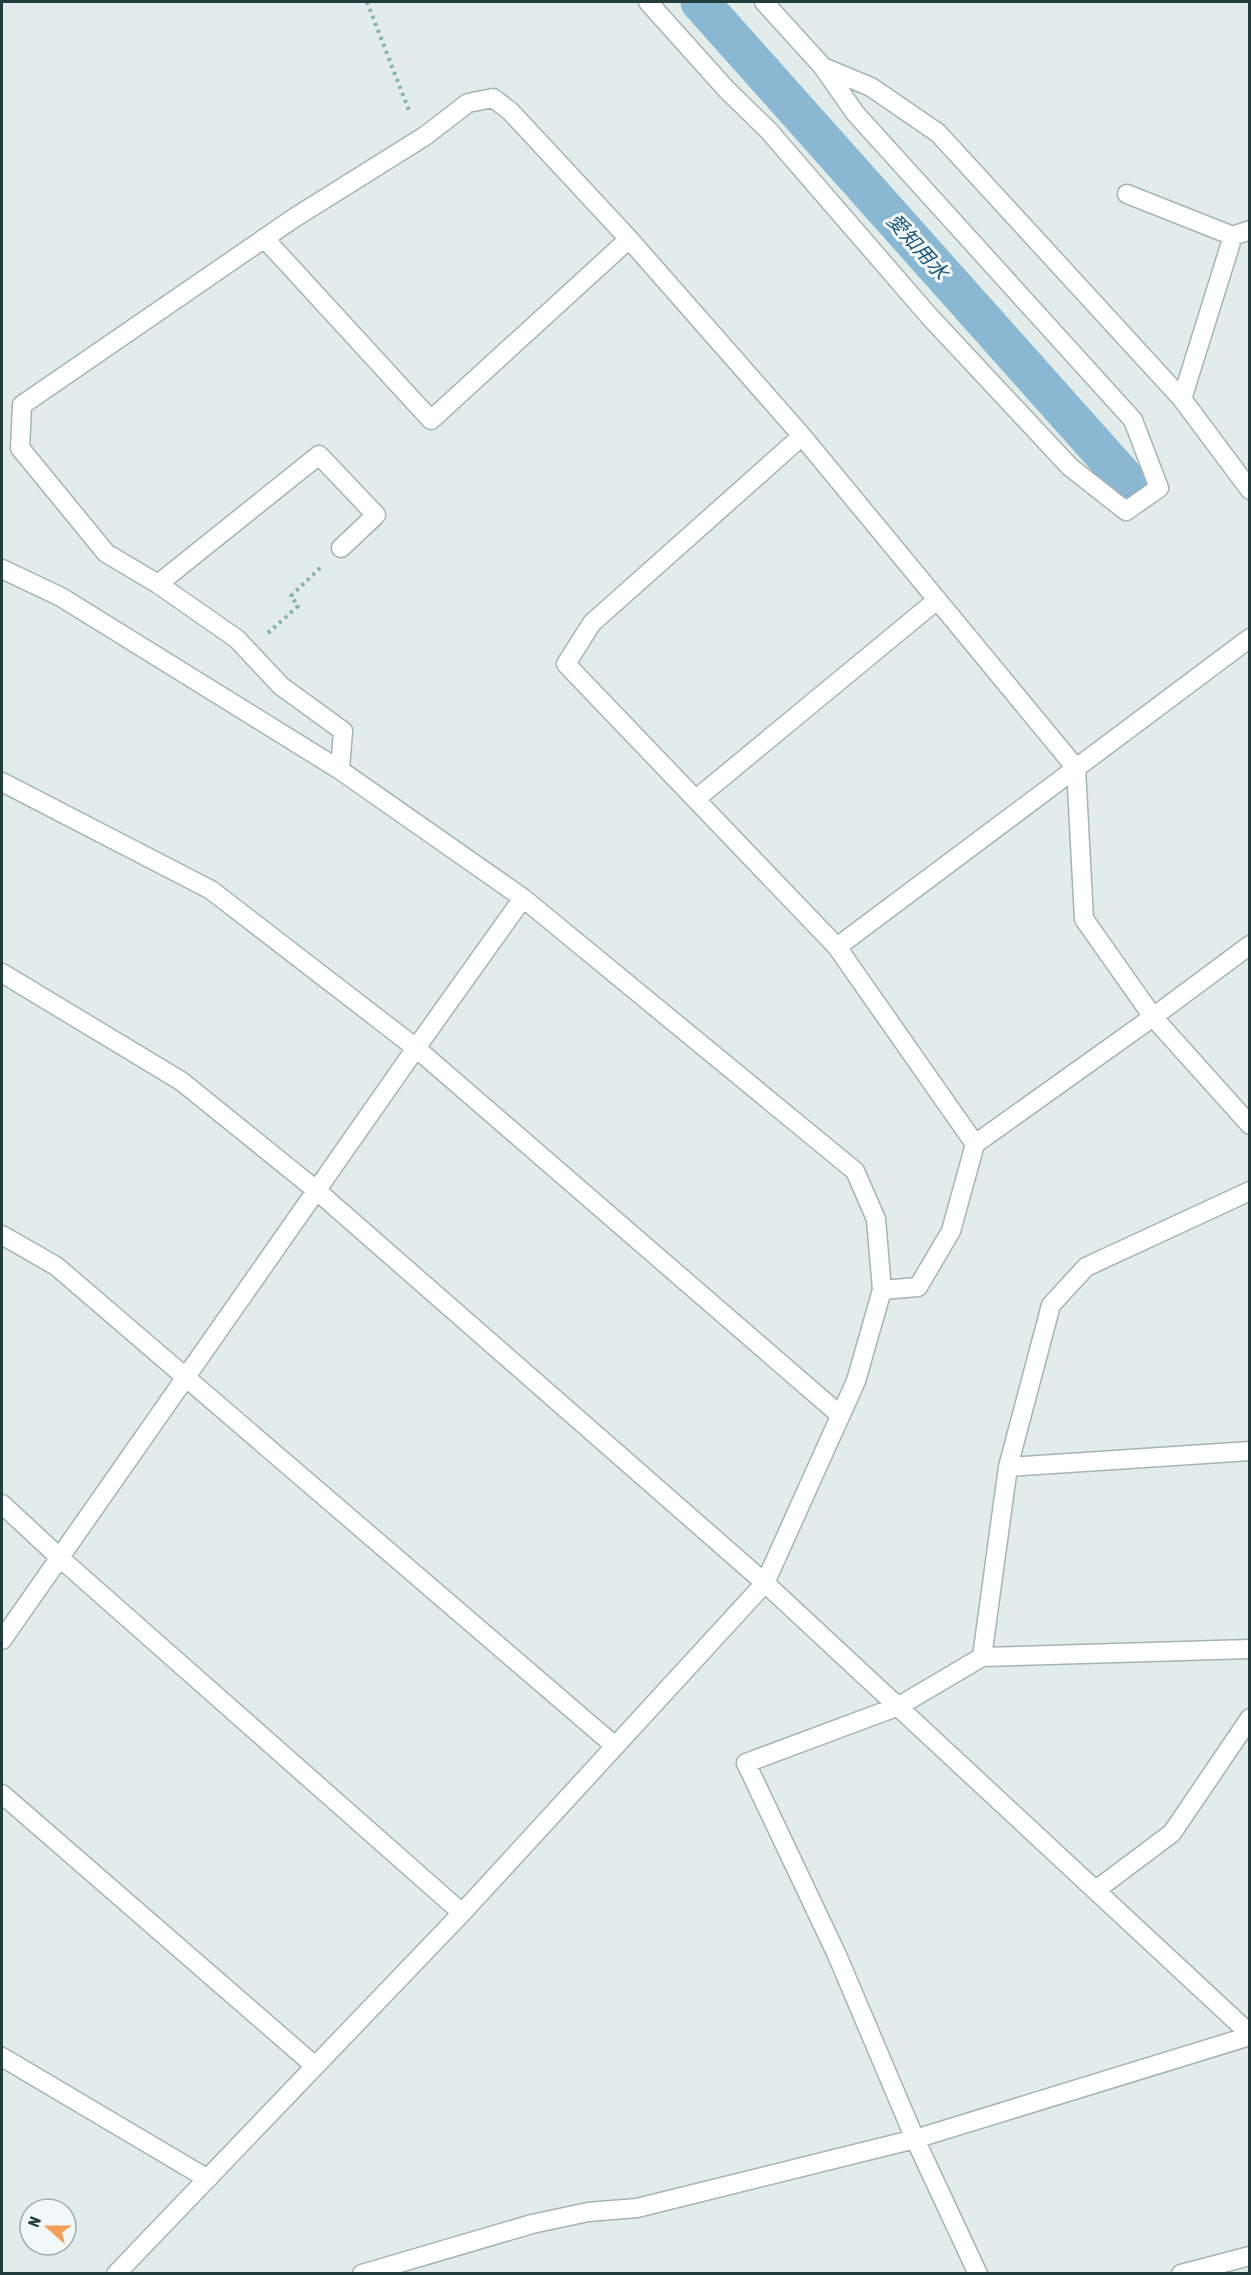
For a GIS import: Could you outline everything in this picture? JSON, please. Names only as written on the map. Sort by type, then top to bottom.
[{"type":"street","points":[[648,2],[727,90],[769,131],[929,316],[1070,467],[1126,511],[1159,488],[1133,420],[855,114],[823,68],[764,2]]},
{"type":"street","points":[[823,68],[871,87],[938,133],[1182,399],[1250,490]]},
{"type":"street","points":[[340,770],[343,731],[281,686],[237,639],[158,584],[106,553],[20,448],[22,405],[294,218],[425,136],[468,103],[493,98],[510,111],[629,239],[802,436],[1076,768],[1084,919],[1153,1017],[1250,1125]]},
{"type":"street","points":[[1127,194],[1241,233],[1182,399]]},
{"type":"street","points":[[265,239],[431,420],[629,239]]},
{"type":"street","points":[[802,436],[592,623],[566,664],[837,947],[975,1144]]},
{"type":"street","points":[[158,584],[319,455],[376,515],[341,548]]},
{"type":"street","points":[[2,569],[60,597],[340,770],[523,898],[855,1171],[876,1219],[882,1290],[856,1381],[765,1583],[462,1912],[116,2274]]},
{"type":"street","points":[[696,799],[937,600]]},
{"type":"street","points":[[837,947],[1250,638]]},
{"type":"street","points":[[2,782],[211,890],[416,1048],[840,1415]]},
{"type":"street","points":[[2,1640],[523,898]]},
{"type":"street","points":[[882,1290],[918,1287],[951,1231],[975,1144],[1250,945]]},
{"type":"street","points":[[2,973],[181,1081],[316,1190],[765,1583],[1250,2035],[915,2139],[637,2208],[588,2212],[532,2224],[362,2274]]},
{"type":"street","points":[[982,1657],[1008,1467],[1051,1305],[1086,1267],[1250,1191]]},
{"type":"street","points":[[2,1235],[56,1266],[615,1746]]},
{"type":"street","points":[[1008,1467],[1250,1451]]},
{"type":"street","points":[[2,1504],[60,1558],[462,1912]]},
{"type":"street","points":[[978,2274],[915,2139],[837,1955],[746,1763],[899,1706],[982,1657],[1250,1649]]},
{"type":"street","points":[[1096,1890],[1172,1833],[1250,1718]]},
{"type":"street","points":[[2,1794],[315,2066]]},
{"type":"street","points":[[2,2057],[207,2179]]},
{"type":"street","points":[[1181,2274],[1250,2256]]},
{"type":"path","points":[[367,2],[413,122],[425,136]]},
{"type":"path","points":[[248,651],[298,606],[291,596],[341,548]]},
{"type":"waterway","name":"愛知用水","points":[[700,2],[1136,491]]}]
